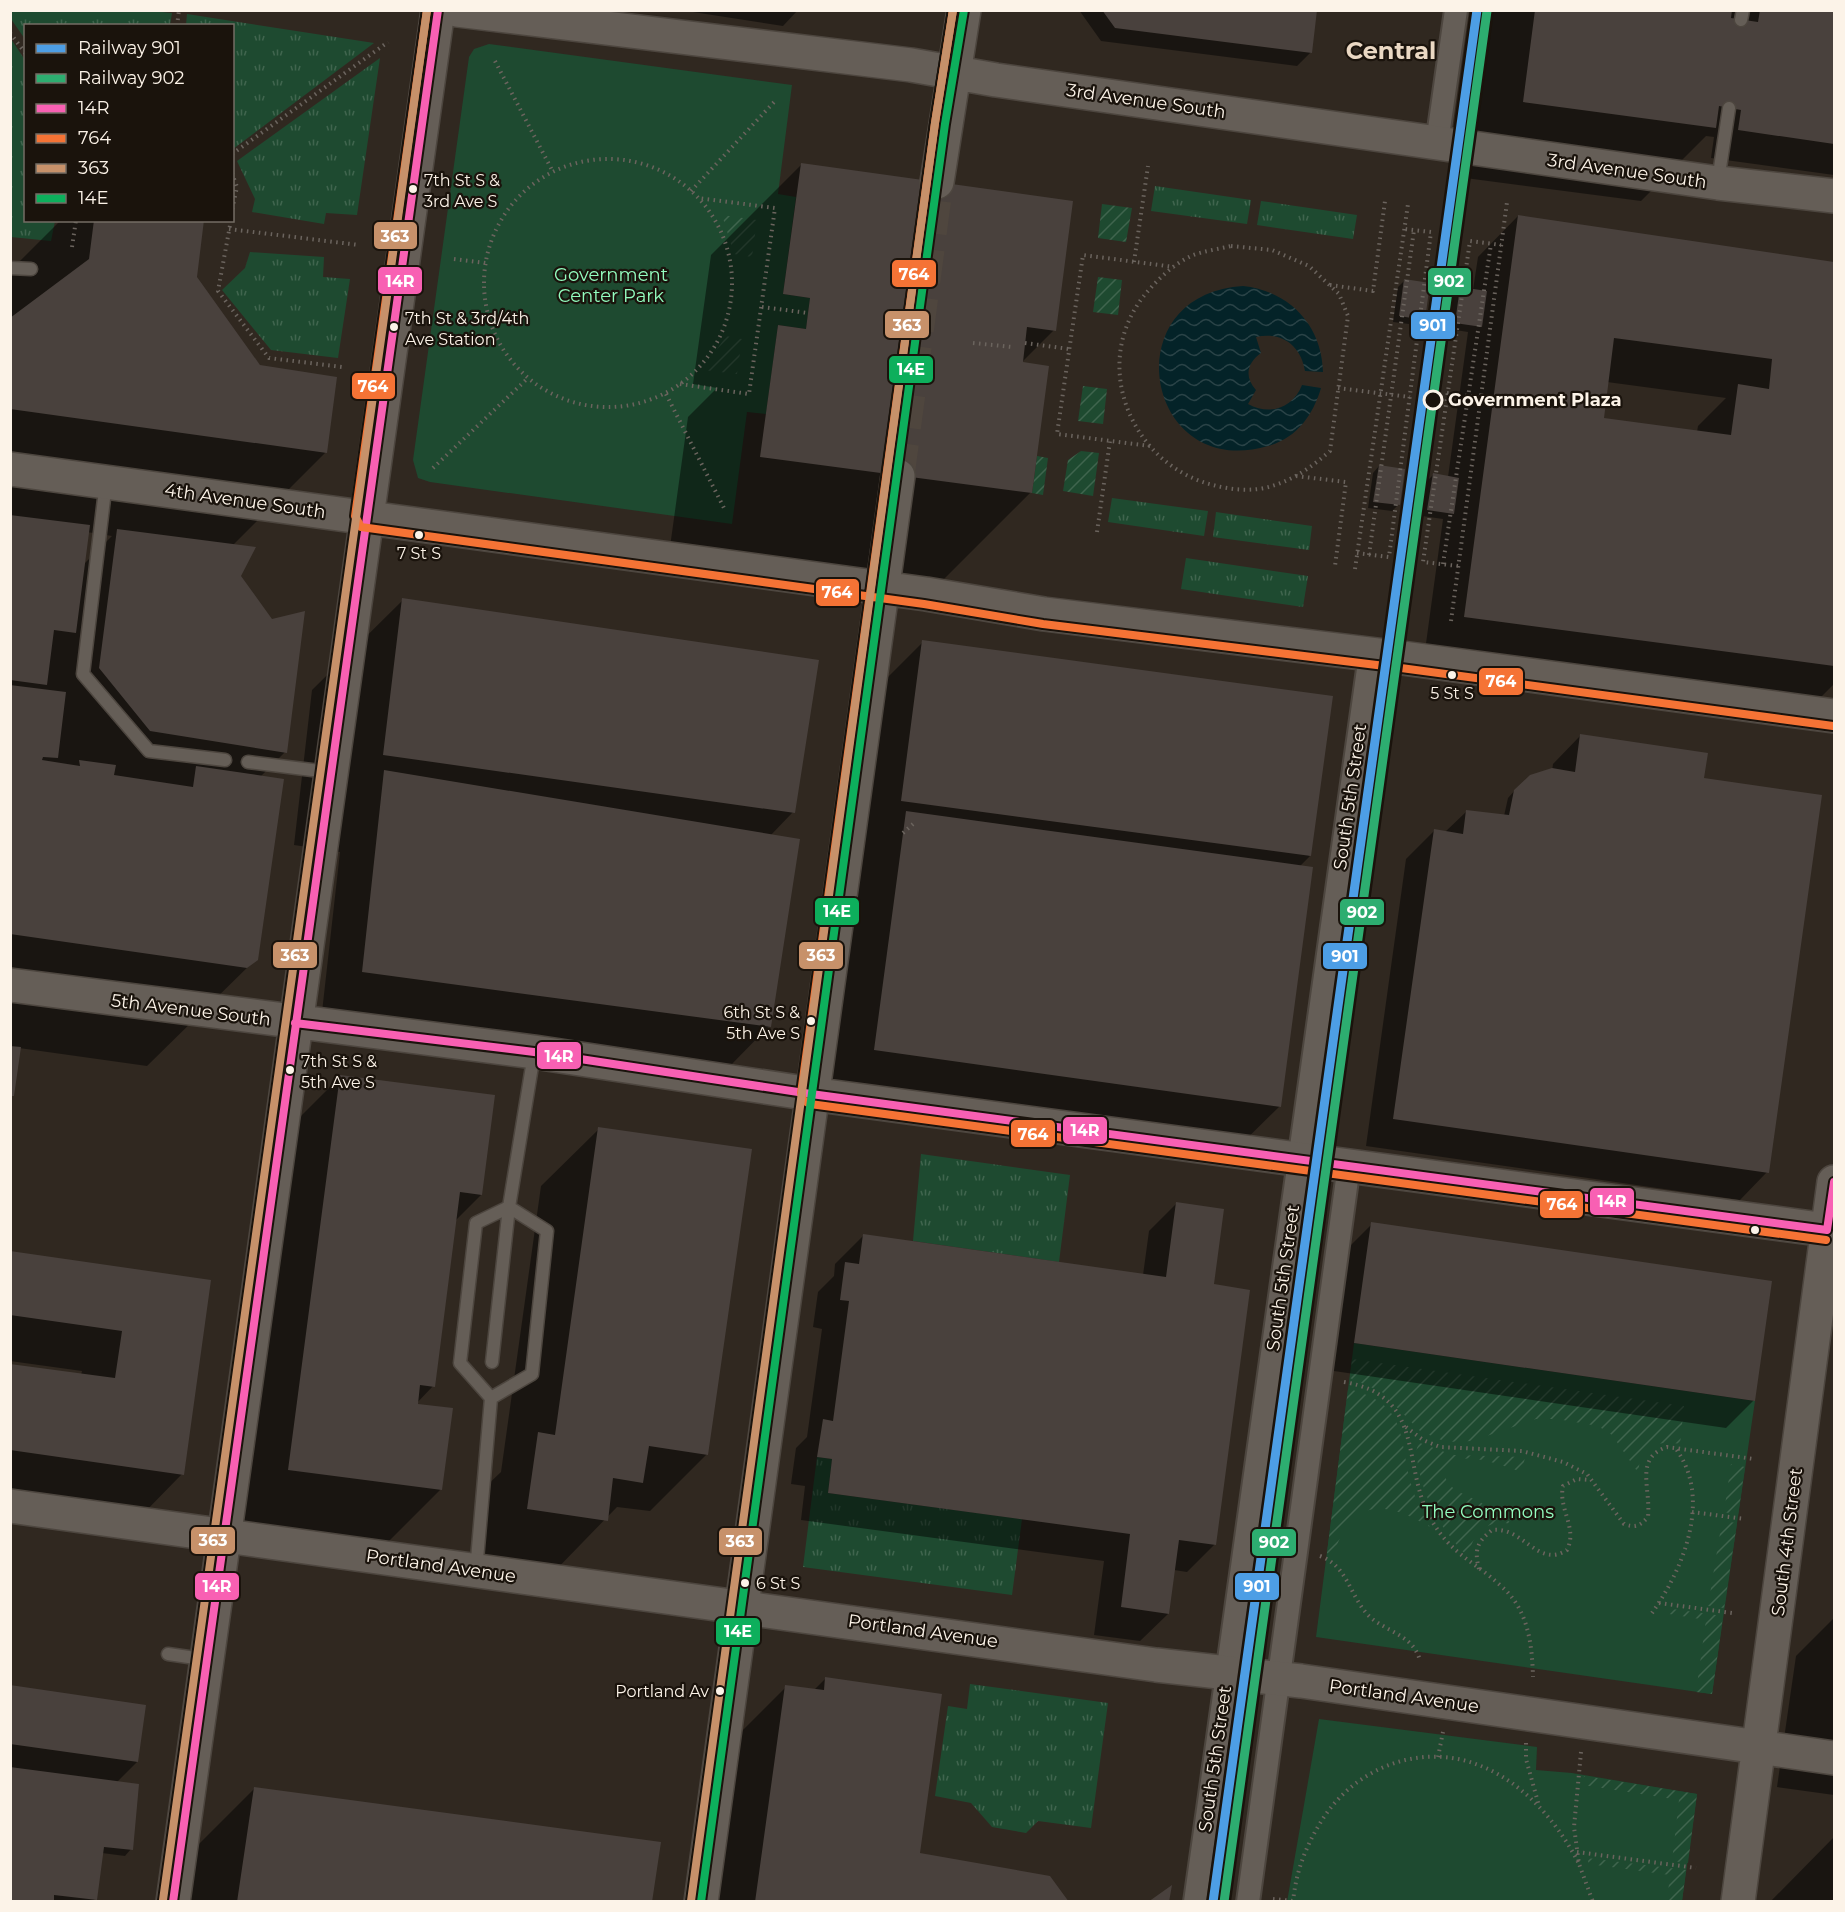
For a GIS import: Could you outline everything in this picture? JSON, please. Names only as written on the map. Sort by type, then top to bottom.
[{"type":"main road","points":[[173,1902],[227,1534],[295,1023],[438,10]]},
{"type":"main road","name":"3rd Avenue South","points":[[457,10],[954,72],[1718,183],[1834,196]]},
{"type":"main road","points":[[937,182],[964,10]]},
{"type":"main road","name":"4th Avenue South","points":[[10,469],[882,588],[1044,614],[1834,716]]},
{"type":"main road","points":[[701,1902],[898,476]]},
{"type":"main road","name":"5th Avenue South","points":[[10,986],[534,1052],[811,1094],[1831,1231]]},
{"type":"main road","name":"South 4th Street","points":[[1738,1902],[1831,1231],[1834,1182]]},
{"type":"main road","name":"Portland Avenue","points":[[10,1506],[1280,1679],[1834,1758]]},
{"type":"street","points":[[1437,143],[1456,10]]},
{"type":"street","name":"South 5th Street","points":[[1195,1902],[1370,655]]},
{"type":"street","points":[[1248,1902],[1349,1165]]},
{"type":"lane","points":[[1718,183],[1729,108]]},
{"type":"lane","points":[[10,268],[32,269]]},
{"type":"lane","points":[[106,482],[83,674],[149,752],[225,760]]},
{"type":"lane","points":[[248,762],[330,772]]},
{"type":"lane","points":[[492,1362],[509,1207],[534,1052]]},
{"type":"lane","points":[[491,1398],[532,1374],[547,1231],[509,1207]]},
{"type":"lane","points":[[476,1571],[491,1398],[460,1363],[476,1222],[509,1207]]},
{"type":"lane","points":[[168,1654],[209,1660]]},
{"type":"path","points":[[10,33],[24,51]]},
{"type":"path","points":[[234,153],[388,42]]},
{"type":"path","points":[[495,61],[554,171]]},
{"type":"path","points":[[691,191],[775,101]]},
{"type":"path","points":[[612,157],[652,165],[686,185],[691,191],[713,215],[729,252],[733,292],[722,335],[699,369],[666,394],[626,407],[584,406],[544,391],[512,363],[490,327],[483,285],[489,243],[507,208],[536,180],[572,162],[612,157]]},
{"type":"path","points":[[1134,262],[1148,166]]},
{"type":"path","points":[[680,384],[749,394],[775,208],[698,197]]},
{"type":"path","points":[[1329,285],[1373,291],[1385,201]]},
{"type":"path","points":[[1451,621],[1507,202]]},
{"type":"path","points":[[1355,569],[1408,204]]},
{"type":"path","points":[[72,247],[76,222]]},
{"type":"path","points":[[231,222],[218,291],[269,358],[342,367]]},
{"type":"path","points":[[1357,553],[1389,557],[1431,232],[1404,228]]},
{"type":"path","points":[[229,229],[359,245]]},
{"type":"path","points":[[1369,555],[1414,230]]},
{"type":"path","points":[[1458,566],[1423,562],[1470,241],[1501,245]]},
{"type":"path","points":[[1443,564],[1491,244]]},
{"type":"path","points":[[1231,246],[1272,250],[1309,266],[1329,285],[1339,294],[1348,316],[1330,451],[1307,471],[1271,487],[1232,490],[1193,480],[1160,459],[1135,427],[1121,390],[1120,350],[1133,311],[1158,278],[1192,256],[1231,246]]},
{"type":"path","points":[[1150,446],[1057,434],[1083,255],[1174,267]]},
{"type":"path","points":[[454,259],[486,263]]},
{"type":"path","points":[[762,307],[808,313]]},
{"type":"path","points":[[973,343],[1012,347]]},
{"type":"path","points":[[1025,343],[1069,349]]},
{"type":"path","points":[[433,468],[528,378]]},
{"type":"path","points":[[1338,388],[1410,397]]},
{"type":"path","points":[[1448,393],[1481,398]]},
{"type":"path","points":[[666,394],[725,510]]},
{"type":"path","points":[[1097,532],[1110,441]]},
{"type":"path","points":[[1296,476],[1346,482],[1335,566]]},
{"type":"path","points":[[903,833],[913,824]]},
{"type":"path","points":[[1340,1382],[1375,1393],[1395,1411],[1406,1426],[1423,1440],[1440,1447],[1544,1455],[1563,1462],[1587,1474],[1624,1524],[1631,1527],[1640,1526],[1648,1517],[1648,1458],[1655,1451],[1675,1448],[1754,1459]]},
{"type":"path","points":[[1406,1426],[1411,1440],[1414,1475],[1431,1520],[1458,1555],[1501,1586],[1518,1604],[1527,1626],[1532,1651],[1533,1677]]},
{"type":"path","points":[[1652,1613],[1686,1546],[1692,1512],[1691,1480],[1686,1465],[1675,1448]]},
{"type":"path","points":[[1479,1570],[1475,1554],[1479,1543],[1492,1530],[1511,1531],[1531,1547],[1545,1554],[1558,1555],[1567,1550],[1572,1534],[1561,1496],[1563,1486],[1577,1479],[1591,1480]]},
{"type":"path","points":[[1692,1512],[1745,1519]]},
{"type":"path","points":[[1317,1555],[1337,1566],[1369,1615],[1412,1643],[1420,1660]]},
{"type":"path","points":[[1659,1603],[1732,1613]]},
{"type":"path","points":[[1438,1757],[1443,1731]]},
{"type":"path","points":[[1526,1743],[1526,1758],[1539,1808]]},
{"type":"path","points":[[1579,1864],[1576,1794],[1581,1751]]},
{"type":"path","points":[[1272,1898],[1293,1901],[1306,1849],[1333,1804],[1349,1788],[1381,1767],[1395,1761],[1438,1757],[1481,1766],[1524,1793],[1559,1829],[1579,1864],[1593,1902]]},
{"type":"path","points":[[1577,1852],[1696,1868]]},
{"type":"green space","points":[[11,11],[172,13],[170,24],[24,24],[24,38],[11,19]]},
{"type":"green space","points":[[187,14],[374,43],[234,148],[234,24],[186,24]]},
{"type":"green space","points":[[11,39],[24,58],[24,222],[55,222],[51,241],[11,237]]},
{"type":"green space","name":"Government Center Park","points":[[489,44],[792,85],[778,194],[796,197],[783,294],[810,298],[806,329],[778,325],[766,414],[747,412],[732,524],[430,482],[418,478],[413,460],[469,57],[474,49]]},
{"type":"green space","points":[[380,58],[357,215],[326,213],[324,224],[252,212],[255,199],[237,161]]},
{"type":"green space","points":[[1155,186],[1251,200],[1247,224],[1151,211]]},
{"type":"green space","points":[[1261,201],[1357,215],[1353,239],[1257,225]]},
{"type":"green space","points":[[1102,204],[1132,208],[1126,242],[1098,238]]},
{"type":"green space","points":[[722,215],[757,220],[752,257],[734,254]]},
{"type":"green space","points":[[250,252],[324,257],[323,277],[350,279],[338,358],[271,350],[222,290],[245,268]]},
{"type":"green space","points":[[1098,277],[1122,280],[1118,315],[1093,312]]},
{"type":"green space","points":[[726,336],[742,339],[737,374],[703,370]]},
{"type":"green space","points":[[1083,386],[1107,389],[1103,424],[1078,421]]},
{"type":"green space","points":[[1081,451],[1099,453],[1093,496],[1063,491],[1068,460]]},
{"type":"green space","points":[[1037,456],[1048,458],[1043,495],[1032,493]]},
{"type":"green space","points":[[1112,498],[1208,511],[1204,536],[1108,522]]},
{"type":"green space","points":[[1216,512],[1312,526],[1309,550],[1213,537]]},
{"type":"green space","points":[[1186,558],[1308,576],[1303,607],[1181,589]]},
{"type":"green space","points":[[921,1154],[1070,1175],[1059,1262],[913,1241]]},
{"type":"green space","name":"The Commons","points":[[1354,1343],[1755,1401],[1712,1694],[1316,1637]]},
{"type":"green space","points":[[1352,1359],[1684,1406],[1680,1444],[1664,1443],[1650,1447],[1641,1458],[1639,1474],[1612,1435],[1598,1426],[1557,1419],[1536,1419],[1472,1441],[1446,1442],[1420,1431],[1382,1392],[1350,1378]]},
{"type":"green space","points":[[1348,1389],[1367,1395],[1381,1403],[1397,1422],[1410,1480],[1430,1527],[1397,1512],[1383,1509],[1370,1510],[1359,1515],[1349,1524],[1340,1538],[1333,1557],[1327,1553]]},
{"type":"green space","points":[[1420,1443],[1453,1455],[1525,1457],[1522,1472],[1492,1462],[1470,1459],[1459,1459],[1444,1470],[1447,1483],[1457,1491],[1480,1502],[1516,1526],[1498,1523],[1483,1529],[1473,1541],[1469,1558],[1443,1527],[1430,1504],[1418,1465],[1416,1450]]},
{"type":"green space","points":[[817,1457],[832,1459],[828,1493],[1022,1519],[1012,1595],[803,1567]]},
{"type":"green space","points":[[1731,1464],[1745,1467],[1738,1515],[1724,1512]]},
{"type":"green space","points":[[1722,1521],[1737,1523],[1724,1608],[1708,1606]]},
{"type":"green space","points":[[1665,1608],[1723,1616],[1712,1694],[1696,1692],[1706,1620],[1663,1613]]},
{"type":"green space","points":[[970,1684],[1108,1703],[1091,1828],[1038,1821],[1026,1833],[992,1827],[971,1803],[935,1796],[948,1706],[967,1709]]},
{"type":"green space","points":[[1319,1719],[1537,1747],[1536,1770],[1572,1773],[1697,1794],[1682,1901],[1287,1902]]},
{"type":"green space","points":[[1584,1776],[1697,1794],[1688,1863],[1672,1861],[1679,1800],[1583,1785]]},
{"type":"green space","points":[[1587,1858],[1686,1870],[1682,1901],[1667,1901],[1670,1875],[1589,1864]]},
{"type":"water","points":[[1243,286],[1275,295],[1289,303],[1300,314],[1310,326],[1317,340],[1323,372],[1305,371],[1299,354],[1289,342],[1274,336],[1256,337],[1261,353],[1250,366],[1250,380],[1256,390],[1248,404],[1264,409],[1280,408],[1293,399],[1302,385],[1321,388],[1308,416],[1287,437],[1268,446],[1226,450],[1194,437],[1171,413],[1160,382],[1161,350],[1174,319],[1201,297]]},
{"type":"building","points":[[1102,10],[1317,10],[1312,53],[1115,28]]},
{"type":"building","points":[[1535,10],[1732,10],[1731,18],[1758,22],[1760,10],[1834,10],[1834,144],[1738,130],[1741,110],[1719,106],[1716,128],[1523,102]]},
{"type":"building","points":[[801,163],[1073,201],[1056,331],[1027,327],[1023,362],[1049,366],[1032,493],[760,457],[778,325],[806,329],[810,298],[783,294]]},
{"type":"building","points":[[1518,215],[1834,262],[1834,666],[1464,617]],"holes":[[[1614,338],[1772,359],[1769,389],[1738,384],[1731,435],[1604,418]]]},
{"type":"building","points":[[94,222],[204,222],[197,277],[260,365],[337,377],[327,453],[10,409],[10,318],[89,259]]},
{"type":"building","points":[[1404,279],[1430,283],[1425,320],[1399,316]]},
{"type":"building","points":[[1460,287],[1487,291],[1482,327],[1455,323]]},
{"type":"building","points":[[1379,465],[1405,469],[1400,505],[1373,502]]},
{"type":"building","points":[[1433,473],[1459,478],[1454,514],[1427,510]]},
{"type":"building","points":[[10,515],[90,525],[76,633],[54,630],[47,685],[10,680]]},
{"type":"building","points":[[117,529],[256,547],[241,576],[272,619],[305,611],[287,753],[150,731],[99,668]]},
{"type":"building","points":[[402,598],[819,660],[795,813],[383,755]]},
{"type":"building","points":[[922,640],[1333,696],[1311,856],[901,801]]},
{"type":"building","points":[[10,685],[66,692],[58,758],[43,757],[42,760],[80,766],[79,760],[116,765],[114,775],[193,787],[196,766],[284,779],[258,960],[247,968],[10,934]]},
{"type":"building","points":[[1580,734],[1708,753],[1704,778],[1822,795],[1769,1173],[1393,1119],[1434,829],[1463,834],[1466,810],[1509,815],[1514,790],[1530,775],[1552,768],[1575,772]]},
{"type":"building","points":[[384,770],[800,839],[771,1027],[362,972]]},
{"type":"building","points":[[906,811],[1313,867],[1281,1107],[874,1050]]},
{"type":"building","points":[[10,1046],[21,1047],[14,1096],[10,1096]]},
{"type":"building","points":[[340,1075],[495,1095],[482,1195],[460,1192],[435,1387],[420,1385],[418,1404],[453,1408],[442,1490],[288,1470]]},
{"type":"building","points":[[598,1127],[752,1149],[708,1455],[649,1446],[643,1483],[613,1478],[608,1521],[527,1509],[538,1432],[555,1435]]},
{"type":"building","points":[[1176,1202],[1224,1209],[1214,1284],[1250,1290],[1216,1545],[1179,1540],[1169,1614],[1121,1607],[1130,1534],[828,1493],[832,1459],[817,1457],[823,1419],[833,1421],[849,1301],[840,1300],[845,1262],[859,1264],[863,1234],[1166,1277]]},
{"type":"building","points":[[1371,1222],[1772,1281],[1755,1401],[1354,1343]]},
{"type":"building","points":[[10,1251],[211,1280],[184,1475],[10,1450],[10,1364],[115,1378],[122,1331],[10,1315]]},
{"type":"building","points":[[825,1677],[942,1694],[920,1853],[1050,1876],[1069,1902],[755,1902],[785,1685],[824,1690]]},
{"type":"building","points":[[10,1685],[146,1705],[138,1762],[10,1744]]},
{"type":"building","points":[[10,1767],[139,1784],[133,1850],[104,1847],[97,1900],[54,1895],[54,1902],[10,1902]]},
{"type":"building","points":[[254,1787],[661,1842],[652,1902],[237,1902]]},
{"type":"building","points":[[1172,1885],[1169,1902],[1148,1902]]},
{"type":"tunnel","points":[[898,476],[937,182]]},
{"type":"rail line","name":"901","points":[[1213,1902],[1477,10]]},
{"type":"rail line","name":"902","points":[[1224,1902],[1487,11]]},
{"type":"transit line","name":"764","points":[[427,10],[355,516],[361,527],[924,604],[1043,624],[1401,668],[1833,726]]},
{"type":"transit line","name":"363","points":[[163,1900],[427,10]]},
{"type":"transit line","name":"14R","points":[[173,1902],[438,10]]},
{"type":"transit line","name":"764","points":[[953,10],[935,123],[801,1093],[803,1100],[810,1104],[1826,1240]]},
{"type":"transit line","name":"363","points":[[691,1901],[935,123],[953,10]]},
{"type":"transit line","name":"14E","points":[[701,1902],[945,124],[964,10]]},
{"type":"transit line","name":"14R","points":[[295,1023],[534,1052],[811,1094],[1827,1230],[1834,1182]]},
{"type":"place","name":"7th St S & 3rd Ave S","points":[[413,189]]},
{"type":"place","name":"7th St & 3rd/4th Ave Station","points":[[394,327]]},
{"type":"place","name":"Government Plaza","points":[[1433,400]]},
{"type":"place","name":"7 St S","points":[[419,535]]},
{"type":"place","name":"5 St S","points":[[1452,675]]},
{"type":"place","name":"6th St S & 5th Ave S","points":[[811,1021]]},
{"type":"place","name":"7th St S & 5th Ave S","points":[[290,1070]]},
{"type":"place","name":"6 St S","points":[[745,1583]]},
{"type":"place","name":"Portland Av","points":[[720,1691]]},
{"type":"district","name":"Central","points":[[1391,51]]}]
